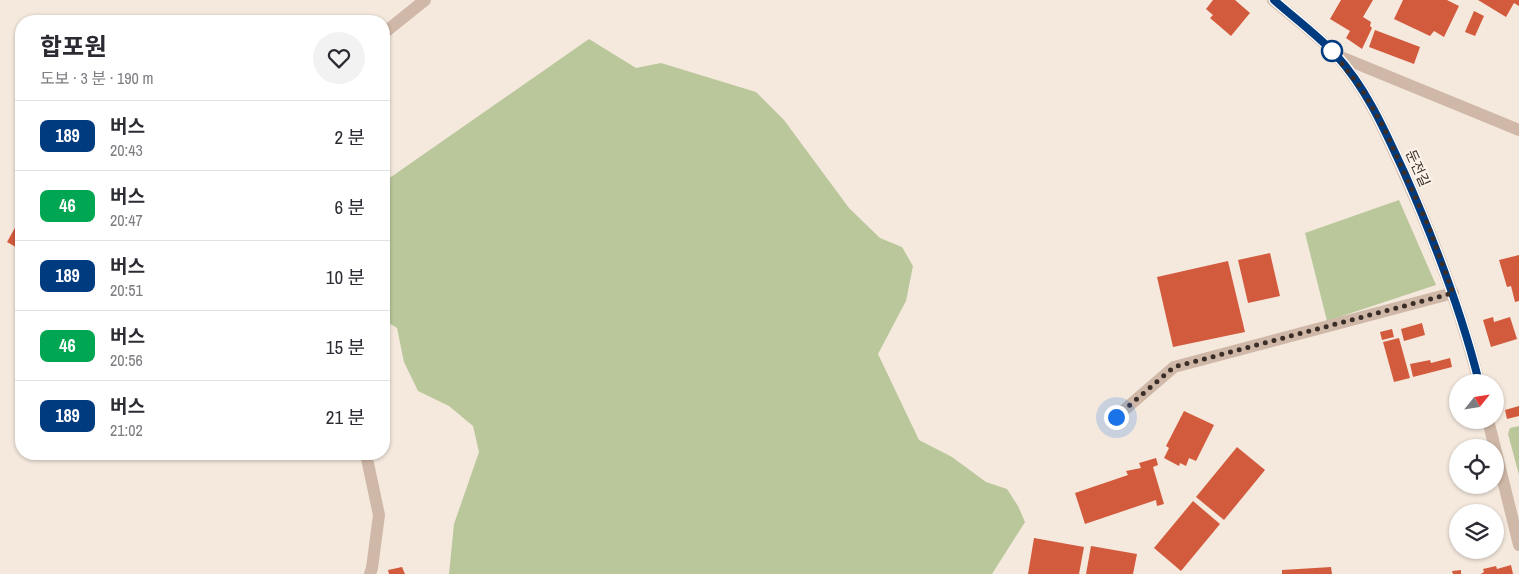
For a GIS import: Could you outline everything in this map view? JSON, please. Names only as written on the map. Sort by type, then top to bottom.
[{"type":"street","points":[[390,28],[425,0]]},
{"type":"street","name":"둔전길","points":[[1274,0],[1336,54],[1361,88],[1383,126],[1428,225],[1453,293],[1477,374]]},
{"type":"street","points":[[1336,54],[1519,130]]},
{"type":"street","points":[[1116,417],[1174,367],[1453,293]]},
{"type":"street","points":[[367,460],[379,515],[370,574]]},
{"type":"street","points":[[1504,484],[1519,545]]},
{"type":"green space","points":[[589,39],[636,68],[661,63],[756,92],[784,120],[849,208],[880,238],[902,247],[913,266],[906,301],[878,354],[919,440],[952,457],[986,482],[1007,489],[1018,506],[1025,522],[992,574],[449,574],[454,524],[479,452],[473,426],[449,406],[418,391],[404,362],[397,328],[390,324],[391,177]]},
{"type":"green space","points":[[1399,200],[1436,285],[1327,321],[1305,233]]},
{"type":"green space","points":[[1519,426],[1519,475],[1508,434],[1510,428]]},
{"type":"building","points":[[1213,0],[1235,0],[1250,13],[1231,36],[1210,18],[1213,15],[1206,9]]},
{"type":"building","points":[[1341,0],[1373,0],[1363,17],[1371,22],[1370,26],[1372,28],[1362,49],[1346,38],[1350,31],[1330,19]]},
{"type":"building","points":[[1403,0],[1447,0],[1459,6],[1444,37],[1434,31],[1430,36],[1394,19]]},
{"type":"building","points":[[1478,0],[1519,0],[1519,6],[1514,3],[1506,17]]},
{"type":"building","points":[[1474,11],[1484,16],[1475,36],[1465,32]]},
{"type":"building","points":[[1375,30],[1420,47],[1414,64],[1369,47]]},
{"type":"building","points":[[15,228],[15,247],[7,242]]},
{"type":"building","points":[[1270,253],[1280,296],[1248,303],[1238,260]]},
{"type":"building","points":[[1519,255],[1519,301],[1515,302],[1511,286],[1507,287],[1499,260]]},
{"type":"building","points":[[1228,261],[1245,332],[1173,347],[1157,277]]},
{"type":"building","points":[[1493,317],[1494,322],[1510,317],[1517,339],[1491,347],[1483,320]]},
{"type":"building","points":[[1422,323],[1425,335],[1404,341],[1401,329]]},
{"type":"building","points":[[1392,329],[1394,337],[1382,340],[1380,332]]},
{"type":"building","points":[[1399,338],[1410,378],[1394,382],[1383,342]]},
{"type":"building","points":[[1450,358],[1452,367],[1413,377],[1410,364],[1430,360],[1431,363]]},
{"type":"building","points":[[1519,406],[1519,416],[1507,419],[1505,410]]},
{"type":"building","points":[[1184,411],[1214,425],[1196,461],[1189,458],[1186,466],[1180,463],[1179,466],[1164,458],[1169,448],[1166,446]]},
{"type":"building","points":[[1237,447],[1265,470],[1224,520],[1196,497]]},
{"type":"building","points":[[1156,458],[1158,465],[1153,467],[1164,504],[1157,506],[1156,500],[1085,524],[1075,493],[1128,475],[1126,471],[1141,468],[1139,463]]},
{"type":"building","points":[[1193,501],[1220,524],[1181,571],[1154,548]]},
{"type":"building","points":[[1034,538],[1084,547],[1079,574],[1028,574]]},
{"type":"building","points":[[1091,546],[1137,554],[1133,574],[1086,574]]},
{"type":"building","points":[[1511,565],[1513,574],[1481,574],[1484,572],[1483,569],[1496,566],[1497,569]]},
{"type":"building","points":[[402,567],[405,574],[389,574],[388,570]]},
{"type":"building","points":[[1331,567],[1332,574],[1282,574],[1282,570]]},
{"type":"building","points":[[1461,570],[1461,574],[1453,574],[1452,571]]},
{"type":"bus line","name":"189","points":[[1274,0],[1336,54],[1361,88],[1383,126],[1428,225],[1453,293],[1477,374]]},
{"type":"route","points":[[1116,417],[1174,367],[1453,293],[1428,225],[1383,126],[1361,88],[1332,51]]}]
